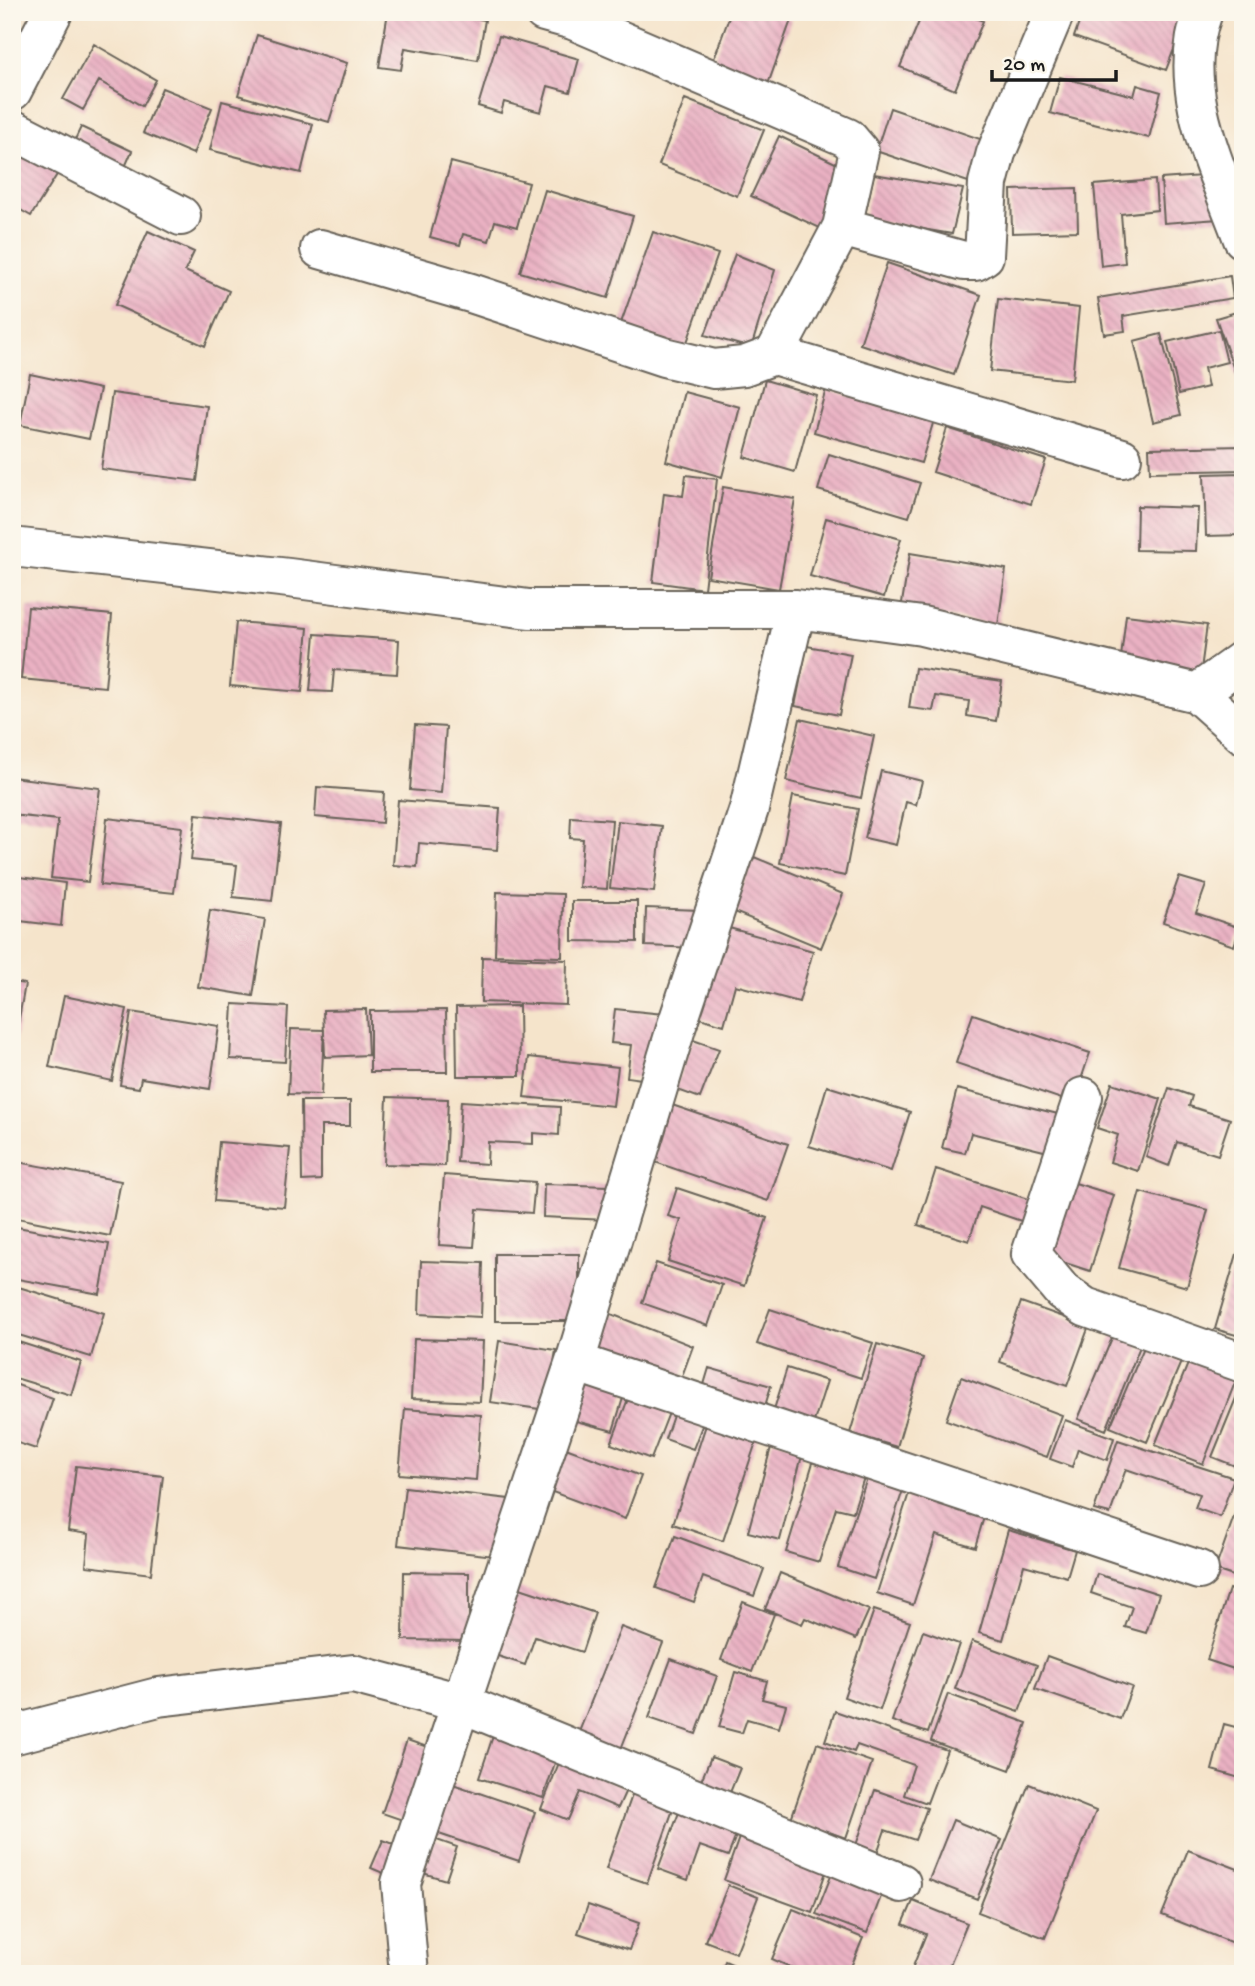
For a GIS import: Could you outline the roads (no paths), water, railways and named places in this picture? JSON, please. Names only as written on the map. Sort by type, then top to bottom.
[{"type":"street","points":[[12,91],[53,12]]},
{"type":"street","points":[[544,12],[573,20],[848,138],[859,151],[842,227],[774,355]]},
{"type":"street","points":[[842,227],[964,261],[976,261],[984,256],[988,183],[993,163],[1055,12]]},
{"type":"street","points":[[1203,12],[1195,34],[1196,108],[1243,239]]},
{"type":"street","points":[[12,129],[181,216]]},
{"type":"street","points":[[320,249],[701,366],[714,369],[744,366],[774,355],[1122,458]]},
{"type":"street","points":[[12,547],[289,578],[529,609],[796,609],[922,626],[1197,693],[1243,734]]},
{"type":"street","points":[[409,1974],[401,1883],[575,1362],[677,1025],[749,809],[796,609]]},
{"type":"street","points":[[1197,693],[1243,660]]},
{"type":"street","points":[[1083,1097],[1031,1254],[1062,1291],[1085,1307],[1243,1363]]},
{"type":"street","points":[[575,1362],[1199,1570]]},
{"type":"street","points":[[12,1735],[158,1697],[353,1674],[461,1703],[901,1882]]}]
